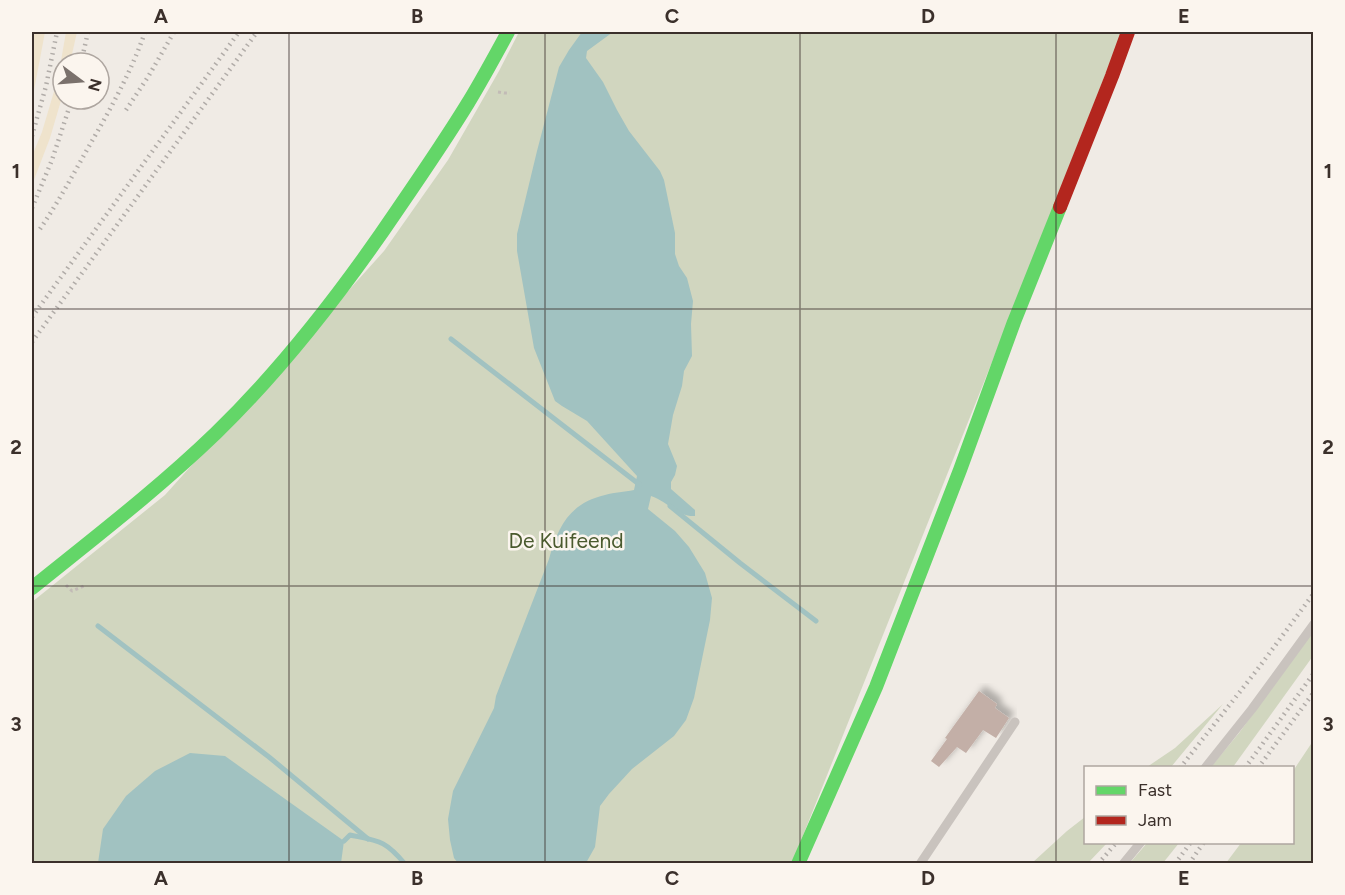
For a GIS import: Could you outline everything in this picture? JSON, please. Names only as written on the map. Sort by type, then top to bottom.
[{"type":"street","points":[[32,588],[170,475],[264,384],[369,253],[444,142],[479,86],[508,32]]},
{"type":"street","points":[[798,864],[876,687],[960,470],[1014,322],[1128,32]]},
{"type":"lane","points":[[1207,766],[1314,624]]},
{"type":"lane","points":[[920,864],[1015,722]]},
{"type":"lane","points":[[1123,864],[1140,844]]},
{"type":"green space","name":"De Kuifeend","points":[[519,32],[1122,32],[792,863],[32,864],[32,602],[165,495],[384,251],[448,160]]},
{"type":"green space","points":[[1313,632],[1313,656],[1234,766],[1212,766],[1239,733]]},
{"type":"green space","points":[[1223,704],[1172,766],[1148,766],[1175,748]]},
{"type":"green space","points":[[1313,741],[1313,863],[1226,863],[1240,844],[1294,844],[1294,770]]},
{"type":"green space","points":[[1084,818],[1084,844],[1106,844],[1088,863],[1032,863]]},
{"type":"green space","points":[[1146,844],[1178,844],[1163,863],[1129,864]]},
{"type":"sand","points":[[32,32],[45,32],[32,101]]},
{"type":"sand","points":[[66,32],[77,32],[73,51],[63,51]]},
{"type":"sand","points":[[51,102],[51,111],[58,111],[32,185],[32,156]]},
{"type":"water","points":[[582,32],[613,32],[587,51],[586,58],[603,82],[629,131],[660,171],[664,180],[675,233],[675,254],[687,278],[693,301],[692,356],[684,371],[668,444],[677,466],[671,489],[695,510],[695,516],[683,514],[651,496],[648,509],[675,531],[689,547],[705,573],[712,598],[710,620],[694,698],[686,720],[674,736],[632,769],[600,806],[595,847],[586,863],[458,863],[454,858],[448,819],[453,791],[494,708],[496,696],[561,526],[574,510],[593,499],[634,490],[637,476],[587,421],[555,401],[534,348],[517,251],[517,234],[559,67]]},
{"type":"water","points":[[190,753],[225,756],[344,841],[341,863],[98,863],[103,829],[126,796],[155,771]]},
{"type":"building","points":[[979,691],[997,704],[995,708],[1009,718],[996,738],[983,730],[966,753],[957,747],[939,767],[931,761]]},
{"type":"waterway","points":[[451,339],[640,485]]},
{"type":"waterway","points":[[670,506],[816,621]]},
{"type":"waterway","points":[[98,626],[269,757],[368,839]]},
{"type":"waterway","points":[[344,841],[350,835],[375,840],[392,850],[405,864]]},
{"type":"railway","points":[[32,136],[46,86],[57,32]]},
{"type":"railway","points":[[84,51],[88,32]]},
{"type":"railway","points":[[40,229],[67,186],[114,101],[145,32]]},
{"type":"railway","points":[[126,110],[174,32]]},
{"type":"railway","points":[[32,317],[239,32]]},
{"type":"railway","points":[[32,342],[257,32]]},
{"type":"railway","points":[[32,208],[52,160],[68,111]]},
{"type":"railway","points":[[1182,766],[1314,593]]},
{"type":"railway","points":[[1246,766],[1314,673]]},
{"type":"railway","points":[[1259,766],[1314,692]]},
{"type":"railway","points":[[1098,864],[1115,844]]},
{"type":"railway","points":[[1175,864],[1190,844]]},
{"type":"railway","points":[[1189,864],[1203,844]]},
{"type":"traffic: fast","points":[[32,588],[172,474],[216,433],[290,354],[356,268],[416,183],[468,103],[508,32]]},
{"type":"traffic: fast","points":[[798,864],[876,687],[1060,207]]},
{"type":"traffic: jam","points":[[1060,207],[1128,32]]}]
